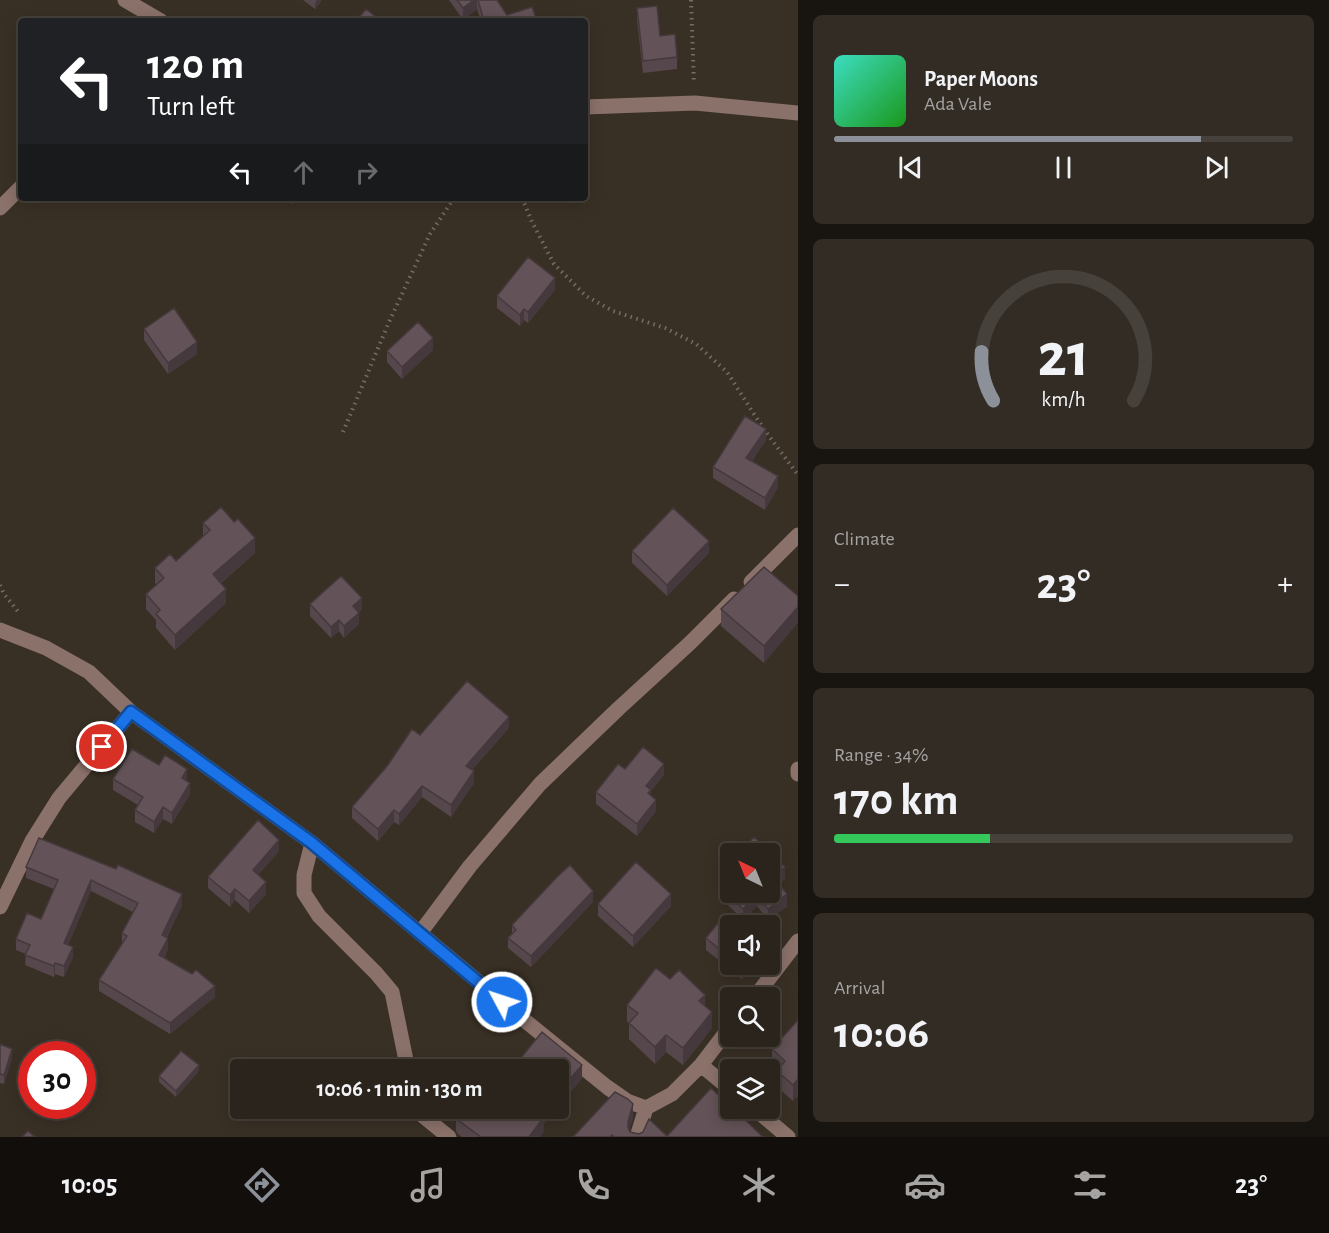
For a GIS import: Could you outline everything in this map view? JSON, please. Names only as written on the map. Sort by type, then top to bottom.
[{"type":"street","points":[[125,0],[156,18]]},
{"type":"street","points":[[588,107],[695,103],[798,113]]},
{"type":"street","points":[[0,208],[18,190]]},
{"type":"street","points":[[420,933],[470,866],[540,784],[690,644],[798,535]]},
{"type":"street","points":[[0,630],[46,648],[89,672],[131,712],[312,843],[518,1016],[607,1087],[627,1101],[646,1108]]},
{"type":"street","points":[[0,907],[32,841],[59,798],[131,712]]},
{"type":"street","points":[[798,769],[798,774]]},
{"type":"street","points":[[312,843],[304,875],[304,893],[319,916],[392,992],[406,1059]]},
{"type":"street","points":[[762,987],[798,941]]},
{"type":"street","points":[[637,1137],[646,1108],[672,1094],[701,1065],[720,1040]]},
{"type":"street","points":[[701,1065],[720,1081]]},
{"type":"street","points":[[427,1119],[449,1137]]},
{"type":"street","points":[[767,1119],[788,1137]]},
{"type":"path","points":[[691,0],[695,103]]},
{"type":"path","points":[[343,432],[389,322],[430,234],[452,201]]},
{"type":"path","points":[[523,201],[554,264],[586,297],[613,311],[665,328],[696,344],[727,372],[763,429],[798,475]]},
{"type":"building","points":[[457,0],[474,0],[463,8]]},
{"type":"building","points":[[478,0],[497,0],[507,15],[532,7],[536,18],[483,18]]},
{"type":"building","points":[[657,6],[660,36],[675,34],[677,57],[643,61],[637,8]]},
{"type":"building","points":[[366,9],[377,18],[358,18]]},
{"type":"building","points":[[528,257],[555,278],[528,312],[524,309],[520,315],[497,296]]},
{"type":"building","points":[[174,308],[197,342],[168,363],[144,329]]},
{"type":"building","points":[[418,322],[433,338],[402,367],[387,351]]},
{"type":"building","points":[[745,416],[766,429],[746,458],[778,476],[765,498],[713,467]]},
{"type":"building","points":[[221,507],[234,522],[238,519],[255,538],[213,574],[226,589],[175,635],[156,614],[160,610],[146,594],[164,578],[155,568],[170,554],[176,561],[210,530],[203,523]]},
{"type":"building","points":[[673,508],[709,541],[667,585],[632,551]]},
{"type":"building","points":[[764,567],[798,596],[798,607],[764,646],[721,609]]},
{"type":"building","points":[[341,576],[362,598],[353,606],[359,613],[344,626],[339,620],[331,627],[310,604]]},
{"type":"building","points":[[467,681],[509,717],[466,766],[474,771],[451,805],[422,786],[399,814],[394,810],[378,829],[352,807],[388,765],[412,729],[420,735]]},
{"type":"building","points":[[643,747],[664,764],[646,786],[651,790],[648,793],[656,800],[637,824],[596,792],[618,764],[625,769]]},
{"type":"building","points":[[132,749],[159,765],[165,755],[187,769],[182,778],[190,783],[172,813],[163,807],[154,822],[135,810],[143,797],[113,779]]},
{"type":"building","points":[[258,820],[279,840],[253,870],[266,882],[249,901],[235,889],[230,895],[208,877]]},
{"type":"building","points":[[754,837],[760,843],[748,843]]},
{"type":"building","points":[[39,838],[116,869],[118,865],[182,894],[162,935],[168,938],[159,955],[192,974],[196,970],[215,986],[170,1023],[99,980],[127,936],[122,933],[138,903],[91,880],[64,943],[73,947],[64,966],[55,963],[54,966],[25,955],[30,945],[16,939],[27,913],[41,919],[58,880],[26,867]]},
{"type":"building","points":[[636,862],[671,894],[633,936],[598,904]]},
{"type":"building","points":[[780,862],[785,867],[780,872]]},
{"type":"building","points":[[570,865],[593,891],[531,956],[508,938],[516,930],[512,925]]},
{"type":"building","points":[[780,885],[787,894],[780,900]]},
{"type":"building","points":[[737,903],[749,903],[743,909]]},
{"type":"building","points":[[763,903],[776,903],[768,909]]},
{"type":"building","points":[[718,923],[720,924],[720,950],[706,938]]},
{"type":"building","points":[[656,968],[670,979],[679,970],[705,995],[699,1001],[712,1012],[683,1048],[666,1035],[655,1047],[629,1023],[638,1013],[627,1005]]},
{"type":"building","points":[[798,1020],[798,1079],[793,1085],[780,1074],[780,1067],[785,1061],[772,1049],[780,1047],[780,1040]]},
{"type":"building","points":[[542,1032],[582,1065],[569,1080],[569,1059],[520,1059]]},
{"type":"building","points":[[0,1044],[12,1049],[4,1075],[0,1074]]},
{"type":"building","points":[[181,1051],[199,1065],[176,1091],[159,1076]]},
{"type":"building","points":[[711,1088],[720,1097],[720,1119],[744,1119],[763,1137],[614,1137],[612,1135],[610,1137],[573,1137],[615,1092],[633,1104],[628,1122],[630,1132],[639,1134],[643,1132],[649,1119],[667,1136]]},
{"type":"building","points":[[542,1119],[529,1137],[481,1137],[458,1120]]},
{"type":"building","points":[[28,1131],[35,1137],[22,1137]]},
{"type":"route","points":[[102,747],[131,712],[312,843],[502,1002]]}]
